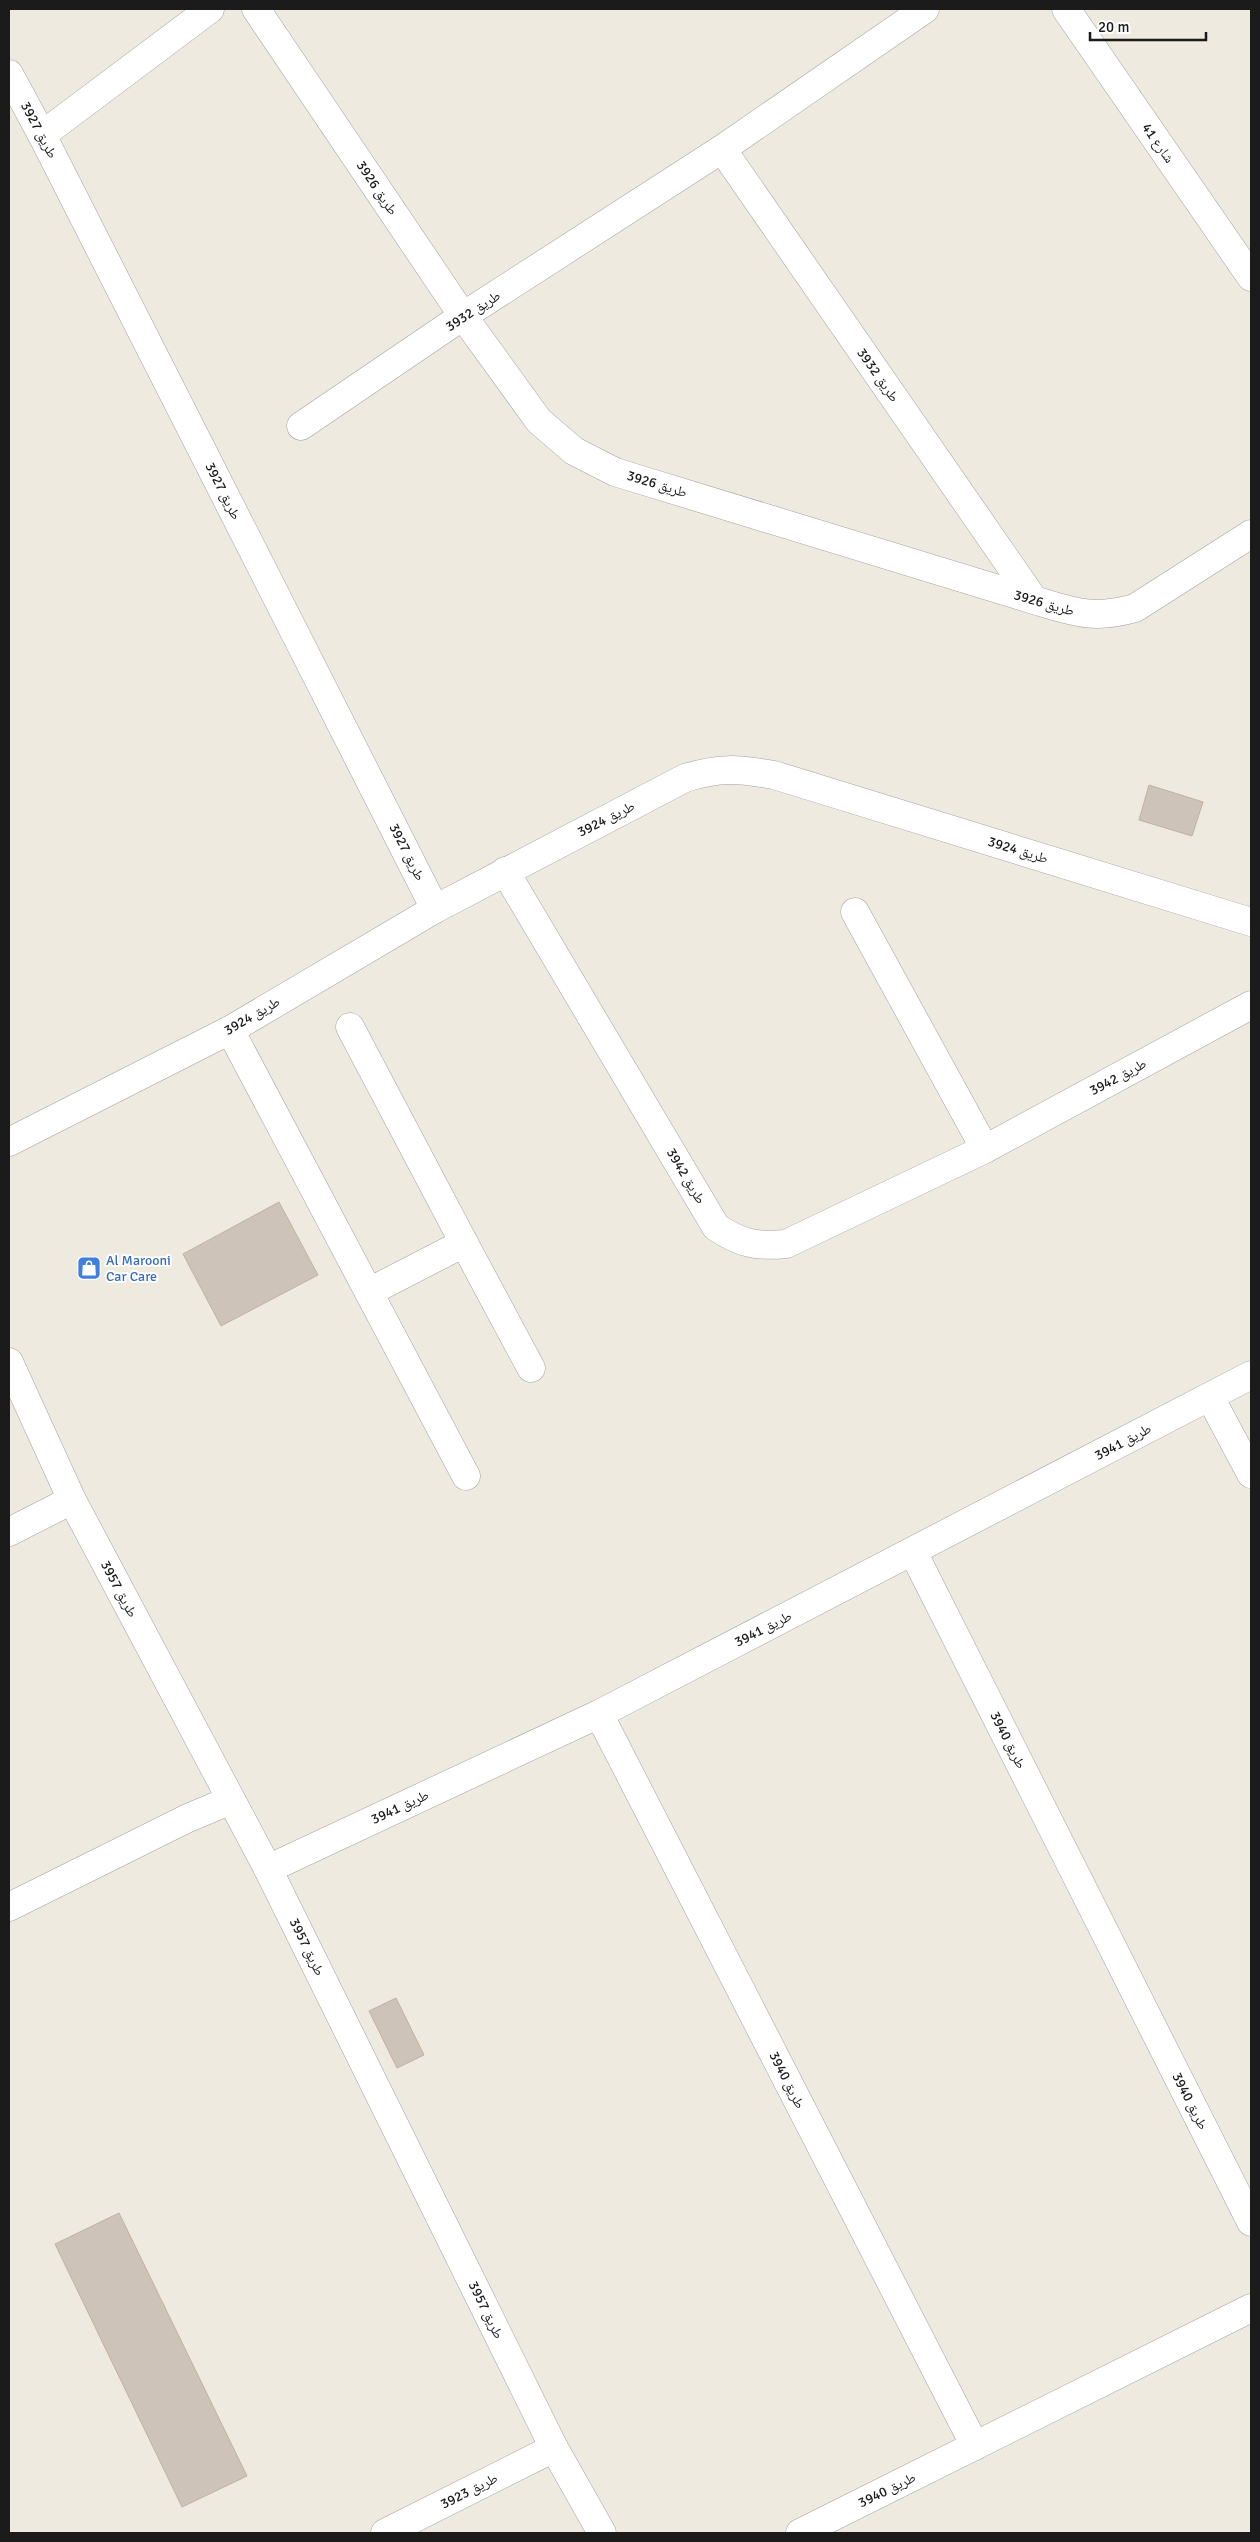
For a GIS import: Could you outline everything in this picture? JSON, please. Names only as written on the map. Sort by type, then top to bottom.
[{"type":"street","points":[[42,135],[210,9]]},
{"type":"street","name":"طريق 3926","points":[[256,9],[463,316],[539,421],[556,437],[594,463],[616,472],[1034,600],[1093,615],[1114,614],[1135,608],[1251,534]]},
{"type":"street","name":"طريق 3932","points":[[301,426],[463,316],[722,149],[925,9]]},
{"type":"street","name":"شارع 41","points":[[1066,9],[1251,277]]},
{"type":"street","name":"طريق 3927","points":[[11,83],[42,135],[436,909]]},
{"type":"street","name":"طريق 3932","points":[[722,149],[1034,600]]},
{"type":"street","name":"طريق 3924","points":[[9,1142],[230,1030],[436,909],[505,871],[685,778],[711,770],[740,770],[774,775],[1251,922]]},
{"type":"street","name":"طريق 3942","points":[[505,871],[716,1226],[735,1240],[754,1244],[786,1244],[985,1149],[1251,1005]]},
{"type":"street","points":[[854,912],[985,1149]]},
{"type":"street","points":[[350,1028],[531,1368]]},
{"type":"street","points":[[230,1030],[466,1476]]},
{"type":"street","points":[[369,1292],[464,1243]]},
{"type":"street","name":"طريق 3957","points":[[9,1362],[72,1500],[268,1869],[554,2448],[602,2533]]},
{"type":"street","name":"طريق 3941","points":[[268,1869],[598,1714],[913,1552],[1251,1374]]},
{"type":"street","points":[[1210,1397],[1251,1474]]},
{"type":"street","points":[[9,1532],[72,1500]]},
{"type":"street","name":"طريق 3940","points":[[913,1552],[1251,2222]]},
{"type":"street","name":"طريق 3940","points":[[598,1714],[975,2446]]},
{"type":"street","points":[[9,1907],[188,1818],[231,1800]]},
{"type":"street","name":"طريق 3940","points":[[800,2533],[1251,2308]]},
{"type":"street","name":"طريق 3923","points":[[385,2533],[554,2448]]},
{"type":"building","points":[[1149,785],[1203,802],[1192,836],[1139,820]]},
{"type":"building","points":[[279,1202],[318,1275],[221,1326],[183,1254]]},
{"type":"building","points":[[396,1998],[424,2055],[397,2068],[369,2011]]},
{"type":"building","points":[[119,2213],[247,2476],[182,2507],[55,2244]]},
{"type":"place","name":"Al Marooni Car Care","points":[[89,1268]]}]
